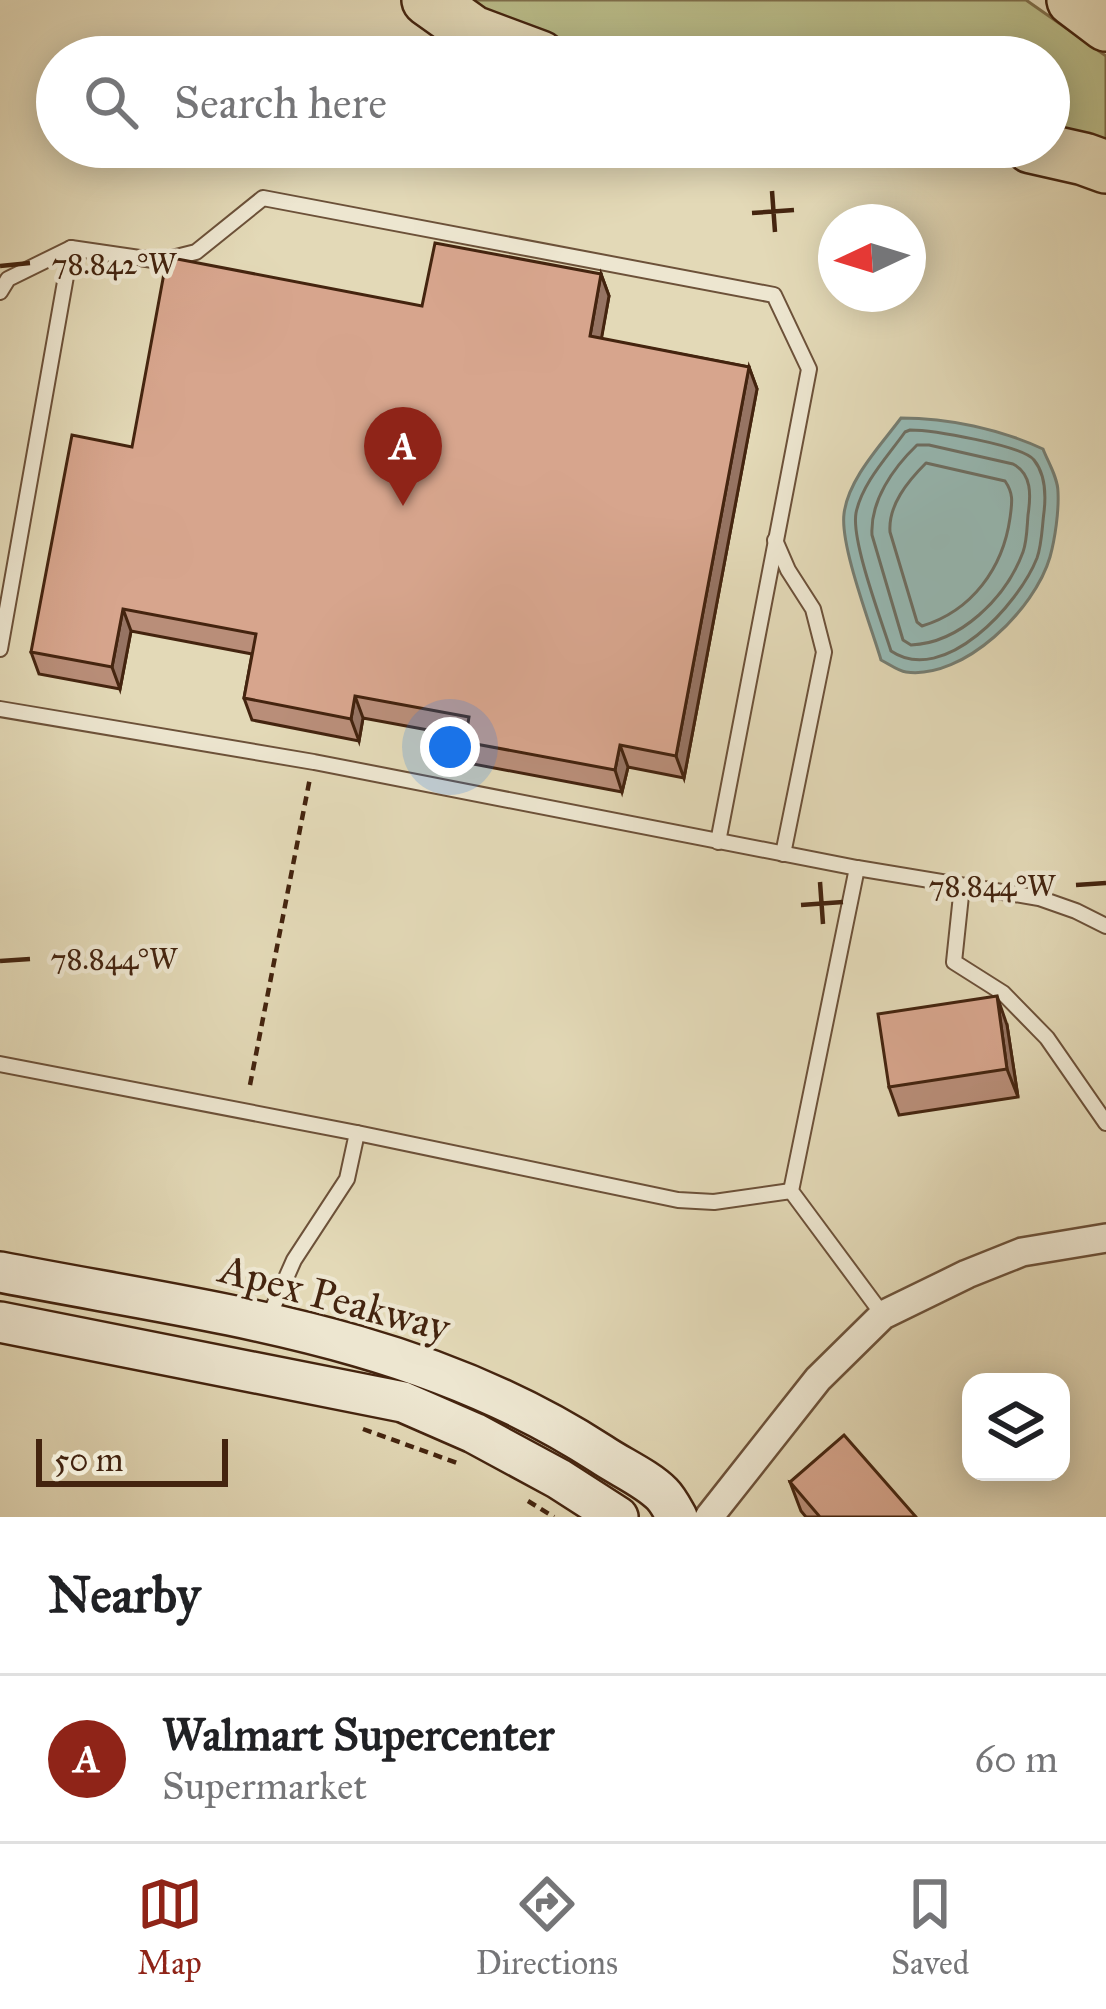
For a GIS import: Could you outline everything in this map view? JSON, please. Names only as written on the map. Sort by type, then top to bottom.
[{"type":"highway","points":[[428,0],[484,36]]},
{"type":"highway","points":[[1073,0],[1106,25]]},
{"type":"highway","points":[[1070,156],[1106,167]]},
{"type":"main road","name":"Apex Peakway","points":[[0,1272],[267,1322],[414,1363],[526,1410],[577,1438],[663,1495],[677,1517]]},
{"type":"main road","name":"Apex Peakway","points":[[0,1322],[403,1402],[474,1433],[618,1517]]},
{"type":"main road","points":[[175,1356],[250,1340],[267,1322]]},
{"type":"street","points":[[710,1517],[818,1379],[883,1315],[1022,1252],[1106,1238]]},
{"type":"lane","points":[[0,292],[8,279],[70,248],[160,261],[196,252],[262,198],[773,295],[808,369],[718,842]]},
{"type":"lane","points":[[0,649],[70,248]]},
{"type":"lane","points":[[775,540],[813,609],[824,652],[783,854]]},
{"type":"lane","points":[[0,709],[418,781],[718,842],[1039,898],[1106,926]]},
{"type":"lane","points":[[857,868],[791,1191],[883,1315]]},
{"type":"lane","points":[[962,886],[953,962],[1004,993],[1047,1038],[1106,1123]]},
{"type":"lane","points":[[0,1064],[678,1200],[714,1202],[791,1191]]},
{"type":"lane","points":[[267,1322],[294,1260],[346,1179],[357,1133]]},
{"type":"path","points":[[250,1084],[310,778]]},
{"type":"path","points":[[346,1424],[475,1470]]},
{"type":"path","points":[[514,1493],[554,1517]]},
{"type":"green space","points":[[452,0],[1026,0],[1106,56],[1106,149],[1070,140],[1070,36],[549,36],[512,28]]},
{"type":"water","points":[[901,418],[973,426],[1043,449],[1058,487],[1050,557],[1029,598],[973,653],[928,671],[903,671],[881,660],[844,528],[852,488]]},
{"type":"building","points":[[435,243],[601,274],[590,336],[749,367],[676,756],[620,745],[615,770],[465,742],[469,717],[355,696],[351,719],[244,698],[256,634],[123,609],[112,667],[31,652],[72,435],[132,447],[167,257],[422,306]]},
{"type":"building","points":[[997,996],[1007,1069],[889,1087],[878,1014]]},
{"type":"building","points":[[844,1435],[916,1517],[820,1517],[790,1482]]},
{"type":"place","name":"Walmart Supercenter","points":[[403,506]]}]
